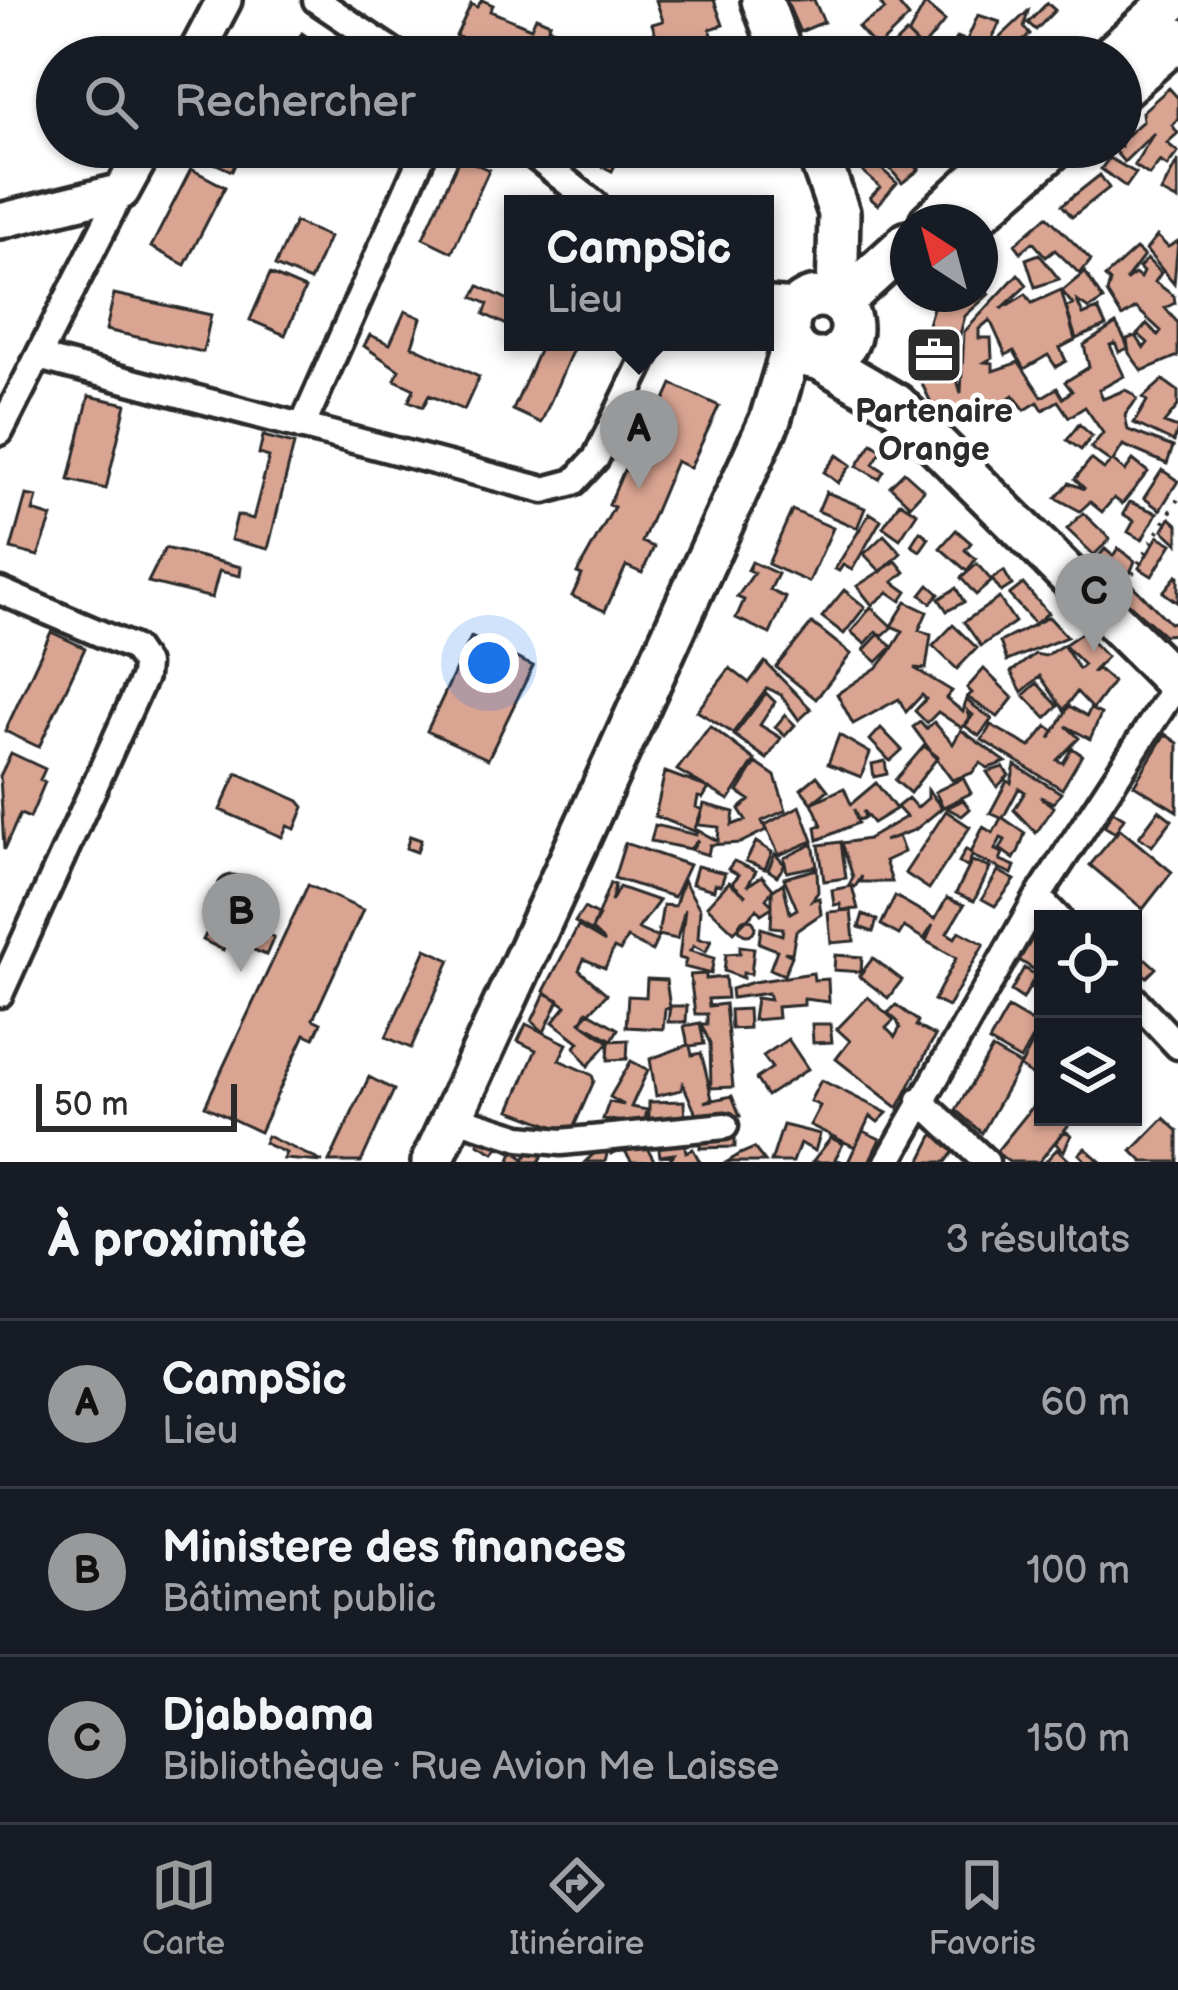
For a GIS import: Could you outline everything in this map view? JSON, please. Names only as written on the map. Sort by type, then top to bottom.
[{"type":"main road","points":[[762,0],[775,36]]},
{"type":"main road","points":[[1133,36],[1173,0]]},
{"type":"main road","points":[[1142,71],[1178,39]]},
{"type":"main road","points":[[431,1162],[811,324],[839,213],[823,168]]},
{"type":"main road","points":[[950,204],[989,168]]},
{"type":"main road","points":[[989,204],[1030,168]]},
{"type":"main road","points":[[811,324],[890,257]]},
{"type":"main road","points":[[811,324],[890,284]]},
{"type":"main road","points":[[811,324],[1178,684]]},
{"type":"street","points":[[205,36],[224,0]]},
{"type":"street","points":[[316,0],[370,36]]},
{"type":"street","points":[[0,432],[135,168]]},
{"type":"street","points":[[302,427],[417,168]]},
{"type":"street","points":[[550,168],[584,195]]},
{"type":"street","points":[[0,221],[122,191]]},
{"type":"street","points":[[38,358],[544,490],[574,482],[596,458],[648,351]]},
{"type":"street","points":[[0,591],[134,648],[145,664],[144,677],[0,994]]},
{"type":"street","points":[[888,1162],[1038,897],[1178,684]]},
{"type":"street","points":[[1038,897],[1050,910]]},
{"type":"street","points":[[1142,1008],[1178,1046]]},
{"type":"street","points":[[920,1100],[986,1162]]},
{"type":"street","points":[[453,1118],[520,1138],[561,1142],[725,1126]]},
{"type":"path","points":[[1107,614],[1178,499]]},
{"type":"building","points":[[482,0],[493,5],[490,11],[531,28],[536,17],[566,36],[456,36],[471,4],[477,7]]},
{"type":"building","points":[[656,0],[714,0],[723,25],[710,29],[712,36],[656,36],[652,24],[663,21]]},
{"type":"building","points":[[786,0],[814,0],[824,22],[800,32]]},
{"type":"building","points":[[895,0],[909,17],[889,36],[866,36],[858,27],[885,10],[881,5]]},
{"type":"building","points":[[1047,3],[1055,10],[1036,30],[1028,23]]},
{"type":"building","points":[[925,4],[945,21],[933,36],[908,35]]},
{"type":"building","points":[[1028,11],[1024,27],[1028,36],[1001,36]]},
{"type":"building","points":[[978,15],[1000,22],[994,36],[969,36]]},
{"type":"building","points":[[1169,88],[1178,98],[1178,119],[1172,125],[1178,133],[1167,143],[1178,152],[1167,166],[1160,161],[1149,175],[1138,168],[1154,133],[1142,145],[1142,112]]},
{"type":"building","points":[[1178,160],[1178,201],[1161,192]]},
{"type":"building","points":[[455,168],[489,170],[452,252],[423,238]]},
{"type":"building","points":[[881,168],[897,183],[878,205],[870,198],[880,187],[863,172]]},
{"type":"building","points":[[890,168],[919,170],[902,183]]},
{"type":"building","points":[[1127,168],[1136,173],[1126,187],[1101,169]]},
{"type":"building","points":[[191,169],[225,187],[185,265],[151,247]]},
{"type":"building","points":[[1100,175],[1109,188],[1072,217],[1062,205]]},
{"type":"building","points":[[1047,216],[1091,260],[1080,274],[1055,250],[1046,257],[1033,242],[1021,252],[1015,244]]},
{"type":"building","points":[[295,222],[329,237],[310,281],[275,266]]},
{"type":"building","points":[[1157,236],[1168,247],[1178,241],[1174,284],[1146,250]]},
{"type":"building","points":[[1136,249],[1144,256],[1125,281],[1135,274],[1140,278],[1139,268],[1147,259],[1161,273],[1155,282],[1174,296],[1175,303],[1165,308],[1178,323],[1178,356],[1142,371],[1129,353],[1127,339],[1136,336],[1144,348],[1148,343],[1138,334],[1147,324],[1158,335],[1161,331],[1136,308],[1122,317],[1107,293],[1110,282],[1105,277]]},
{"type":"building","points":[[1039,254],[1059,279],[1035,287],[1026,259]]},
{"type":"building","points":[[1085,272],[1103,300],[1089,309],[1077,301],[1083,315],[1098,309],[1106,326],[1076,339],[1066,307],[1073,305],[1062,291]]},
{"type":"building","points":[[270,274],[305,289],[285,335],[250,320]]},
{"type":"building","points":[[1018,274],[1027,285],[1001,309],[1026,294],[1032,303],[1061,290],[1075,340],[1060,348],[1066,361],[1056,367],[1048,355],[1024,369],[1014,351],[1006,355],[990,320],[979,329],[979,338],[991,338],[992,358],[985,362],[993,363],[993,371],[1019,362],[1042,397],[1057,388],[1063,398],[1072,391],[1065,382],[1089,367],[1084,345],[1116,324],[1128,348],[1119,352],[1115,343],[1110,345],[1124,376],[1099,390],[1103,399],[1125,390],[1133,394],[1137,399],[1125,415],[1128,430],[1173,447],[1167,464],[1123,445],[1113,461],[1125,471],[1133,460],[1148,472],[1122,504],[1114,498],[1102,512],[1090,502],[1080,511],[1056,498],[1069,483],[1085,489],[1075,479],[1091,459],[1104,469],[1111,462],[1091,448],[1103,433],[1085,407],[1069,417],[1058,401],[1043,410],[1038,402],[1025,410],[1013,395],[977,422],[971,407],[951,423],[938,417],[920,380],[954,370],[961,393],[964,332],[983,312],[998,312],[998,295]]},
{"type":"building","points":[[479,286],[504,298],[504,324],[484,314],[488,304],[473,297]]},
{"type":"building","points":[[114,294],[211,315],[203,352],[106,330]]},
{"type":"building","points":[[405,311],[421,318],[412,346],[479,377],[464,410],[429,395],[423,407],[409,401],[414,389],[395,380],[399,370],[364,346],[370,335],[390,344]]},
{"type":"building","points":[[932,312],[969,312],[951,367],[917,361]]},
{"type":"building","points":[[539,351],[572,351],[541,423],[513,410]]},
{"type":"building","points":[[1163,380],[1178,391],[1178,406],[1164,423],[1178,428],[1174,442],[1134,423],[1147,401],[1143,398]]},
{"type":"building","points":[[672,384],[719,406],[690,468],[676,461],[642,542],[654,547],[642,573],[626,566],[605,611],[572,596],[582,575],[577,573],[614,507],[609,505],[624,470],[633,474],[650,436],[642,432],[656,403],[662,406]]},
{"type":"building","points":[[89,396],[126,404],[106,489],[69,480]]},
{"type":"building","points":[[1079,424],[1092,436],[1081,450],[1067,440]]},
{"type":"building","points":[[263,436],[294,444],[268,549],[231,540],[237,515],[253,519],[269,457],[259,454]]},
{"type":"building","points":[[872,443],[882,450],[873,464],[884,471],[879,479],[857,466]]},
{"type":"building","points":[[837,455],[851,465],[838,483],[824,472]]},
{"type":"building","points":[[1162,470],[1178,481],[1160,510],[1144,498]]},
{"type":"building","points":[[904,472],[924,490],[910,505],[890,486]]},
{"type":"building","points":[[826,492],[865,508],[857,528],[818,511]]},
{"type":"building","points":[[26,495],[37,497],[33,511],[52,517],[38,556],[11,549]]},
{"type":"building","points":[[900,502],[917,513],[900,539],[883,527]]},
{"type":"building","points":[[1130,502],[1157,513],[1142,540],[1128,532],[1134,521],[1123,514]]},
{"type":"building","points":[[792,510],[833,528],[809,582],[768,564]]},
{"type":"building","points":[[870,513],[881,520],[852,570],[843,565],[835,569]]},
{"type":"building","points":[[1083,513],[1110,539],[1094,555],[1067,529]]},
{"type":"building","points":[[1170,518],[1178,525],[1178,544],[1163,530]]},
{"type":"building","points":[[956,530],[971,543],[965,550],[976,559],[967,571],[940,548]]},
{"type":"building","points":[[920,531],[929,538],[920,551],[911,545]]},
{"type":"building","points":[[884,535],[901,553],[881,572],[864,554]]},
{"type":"building","points":[[1158,536],[1172,544],[1152,576],[1139,568]]},
{"type":"building","points":[[165,548],[241,567],[240,576],[219,571],[212,598],[148,582]]},
{"type":"building","points":[[1118,548],[1135,561],[1130,573],[1109,588],[1105,577],[1100,582],[1087,570],[1105,549],[1113,556]]},
{"type":"building","points":[[896,561],[905,572],[893,582],[907,592],[901,601],[888,592],[872,605],[857,586]]},
{"type":"building","points":[[752,562],[778,574],[770,590],[786,598],[770,634],[736,618],[744,600],[737,597],[754,573],[748,570]]},
{"type":"building","points":[[977,564],[992,581],[976,595],[961,578]]},
{"type":"building","points":[[1004,571],[1012,585],[1001,592],[992,579]]},
{"type":"building","points":[[1178,576],[1178,603],[1163,592]]},
{"type":"building","points":[[1130,583],[1170,623],[1178,621],[1178,634],[1164,635],[1124,600],[1120,595]]},
{"type":"building","points":[[1023,584],[1048,613],[1035,624],[1009,595]]},
{"type":"building","points":[[929,585],[939,594],[931,603],[921,595]]},
{"type":"building","points":[[956,588],[964,602],[947,611],[939,599]]},
{"type":"building","points":[[844,590],[865,607],[844,634],[822,617]]},
{"type":"building","points":[[999,598],[1015,622],[981,646],[964,622]]},
{"type":"building","points":[[906,602],[927,612],[919,630],[931,635],[926,669],[914,668],[952,691],[946,698],[963,712],[966,700],[992,719],[979,736],[965,726],[973,715],[968,711],[970,718],[962,728],[938,712],[927,723],[915,711],[926,699],[922,695],[906,712],[899,699],[853,724],[837,694],[879,666],[890,652],[903,631],[891,626]]},
{"type":"building","points":[[871,607],[892,627],[883,635],[876,632],[865,644],[851,632]]},
{"type":"building","points":[[1049,617],[1067,637],[1007,661],[1000,642]]},
{"type":"building","points":[[812,623],[851,654],[816,699],[776,667]]},
{"type":"building","points":[[953,625],[977,648],[957,669],[933,646]]},
{"type":"building","points":[[51,632],[85,648],[39,747],[5,731]]},
{"type":"building","points":[[1083,632],[1107,657],[1092,673],[1098,669],[1113,682],[1093,709],[1077,692],[1064,710],[1040,676],[1022,692],[1011,672],[1035,654],[1045,656],[1063,645],[1079,669],[1084,665],[1064,645]]},
{"type":"building","points":[[879,634],[892,647],[877,662],[864,650]]},
{"type":"building","points":[[471,637],[533,666],[488,759],[427,731]]},
{"type":"building","points":[[765,662],[811,709],[799,720],[781,695],[767,688],[733,733],[697,711],[730,668],[749,683]]},
{"type":"building","points":[[984,669],[1013,698],[998,717],[967,697],[972,693],[967,688]]},
{"type":"building","points":[[1037,683],[1058,706],[1046,718],[1024,695]]},
{"type":"building","points":[[766,693],[775,702],[760,725],[781,738],[767,759],[734,735]]},
{"type":"building","points":[[1069,706],[1087,716],[1090,709],[1101,714],[1090,739],[1066,726],[1079,738],[1057,760],[1063,763],[1072,748],[1082,755],[1062,789],[982,740],[991,725],[1030,747],[1047,726],[1054,731],[1050,739]]},
{"type":"building","points":[[785,715],[795,725],[785,736],[775,727]]},
{"type":"building","points":[[920,722],[926,729],[934,722],[953,744],[961,730],[1006,762],[988,768],[980,763],[972,773],[952,780],[913,727]]},
{"type":"building","points":[[710,726],[755,760],[729,800],[677,770]]},
{"type":"building","points":[[881,728],[902,750],[890,761],[870,740]]},
{"type":"building","points":[[1165,734],[1178,743],[1177,811],[1134,785]]},
{"type":"building","points":[[839,735],[870,753],[861,777],[828,764]]},
{"type":"building","points":[[924,746],[938,757],[910,793],[895,780]]},
{"type":"building","points":[[11,753],[45,769],[40,780],[45,782],[30,818],[20,814],[4,850],[0,776]]},
{"type":"building","points":[[885,761],[887,774],[874,777],[872,764]]},
{"type":"building","points":[[756,763],[775,776],[786,810],[762,821],[766,830],[740,843],[710,845],[708,855],[692,850],[698,840],[690,849],[651,841],[655,825],[696,835],[697,830],[718,841],[719,827],[698,825],[704,804],[734,812],[732,825],[746,820],[739,809],[750,800],[738,792]]},
{"type":"building","points":[[1015,765],[1061,793],[1054,803],[1040,797],[1054,807],[1036,833],[1014,810],[1025,792],[1019,788],[1003,818],[1025,833],[1019,850],[1014,859],[1000,849],[1005,840],[1001,838],[995,850],[1003,853],[1000,860],[1015,866],[1012,874],[972,856],[967,867],[959,862],[966,849],[971,853],[983,827],[993,833],[1001,818],[990,813],[1007,781],[1011,783]]},
{"type":"building","points":[[1003,767],[1009,775],[997,787],[987,772]]},
{"type":"building","points":[[665,772],[709,788],[703,798],[698,797],[696,807],[702,810],[694,831],[655,816]]},
{"type":"building","points":[[237,773],[299,801],[304,807],[295,829],[287,826],[282,837],[220,810]]},
{"type":"building","points":[[817,776],[828,790],[812,803],[801,789]]},
{"type":"building","points":[[963,778],[971,793],[943,807],[935,792]]},
{"type":"building","points":[[876,783],[896,809],[873,823],[863,811],[865,818],[858,820],[854,809],[858,823],[818,840],[816,827],[822,825],[812,803],[844,788],[851,804]]},
{"type":"building","points":[[928,790],[942,808],[915,830],[898,836],[904,852],[885,861],[892,882],[860,882],[862,876],[855,887],[849,885],[853,877],[842,843],[868,839],[906,817],[897,807],[908,798],[917,808],[928,798]]},
{"type":"building","points":[[963,800],[970,809],[962,816],[947,808]]},
{"type":"building","points":[[800,806],[813,841],[779,855],[765,825]]},
{"type":"building","points":[[1159,810],[1172,820],[1152,846],[1139,837]]},
{"type":"building","points":[[946,811],[970,827],[929,889],[905,873]]},
{"type":"building","points":[[1113,811],[1124,818],[1115,833],[1104,826]]},
{"type":"building","points":[[1120,829],[1172,872],[1143,909],[1090,865]]},
{"type":"building","points":[[410,836],[421,840],[417,852],[406,848]]},
{"type":"building","points":[[756,842],[772,852],[765,869],[746,861]]},
{"type":"building","points":[[841,842],[846,878],[824,881],[819,845]]},
{"type":"building","points":[[625,843],[689,865],[674,897],[614,878]]},
{"type":"building","points":[[813,844],[817,866],[787,872],[784,858]]},
{"type":"building","points":[[775,854],[785,865],[777,876],[768,870]]},
{"type":"building","points":[[734,861],[756,871],[747,886],[762,876],[773,889],[766,899],[772,905],[772,891],[783,883],[790,913],[797,909],[784,878],[817,869],[818,892],[812,900],[819,898],[821,914],[796,931],[792,953],[784,952],[792,956],[784,975],[770,969],[777,950],[759,943],[761,928],[782,935],[783,928],[771,927],[772,907],[761,914],[757,909],[734,932],[707,906],[729,882],[746,896],[732,883],[739,875],[728,869]]},
{"type":"building","points":[[972,861],[990,868],[974,901],[956,893]]},
{"type":"building","points":[[697,866],[725,873],[721,885],[715,884],[714,890],[692,884]]},
{"type":"building","points":[[998,871],[1015,880],[995,906],[982,899]]},
{"type":"building","points":[[232,875],[247,890],[232,905],[217,890]]},
{"type":"building","points":[[683,880],[700,909],[698,939],[711,940],[706,952],[694,946],[690,951],[714,958],[711,974],[684,967],[686,960],[679,958],[685,909],[677,939],[658,935],[663,905],[675,906]]},
{"type":"building","points":[[610,883],[615,885],[611,902],[619,887],[659,901],[638,929],[658,938],[652,951],[627,938],[620,951],[614,948],[605,968],[584,959],[579,970],[607,994],[580,1022],[609,1042],[588,1066],[575,1047],[579,1042],[553,1022],[566,1006],[544,991],[578,926],[605,942],[592,930]]},
{"type":"building","points":[[308,885],[363,910],[313,1019],[321,1023],[314,1038],[305,1034],[260,1132],[205,1106]]},
{"type":"building","points":[[852,886],[858,909],[841,910],[840,904],[834,905],[832,890]]},
{"type":"building","points":[[895,896],[935,919],[947,898],[964,905],[947,933],[955,938],[959,931],[984,944],[948,1007],[934,1000],[956,958],[926,941],[933,925],[924,939],[904,927],[899,935],[881,925]]},
{"type":"building","points":[[584,908],[599,916],[591,931],[575,922]]},
{"type":"building","points":[[851,910],[854,941],[831,943],[828,912]]},
{"type":"building","points":[[863,914],[877,920],[873,932],[859,927]]},
{"type":"building","points":[[747,919],[755,927],[747,935],[739,927]]},
{"type":"building","points":[[212,922],[242,935],[247,925],[274,937],[266,955],[227,939],[223,950],[203,940]]},
{"type":"building","points":[[1033,938],[1034,969],[1019,960]]},
{"type":"building","points":[[740,946],[754,948],[751,974],[743,973],[743,978],[724,971],[726,954],[740,953]]},
{"type":"building","points":[[426,949],[450,960],[411,1048],[386,1037]]},
{"type":"building","points":[[835,955],[862,957],[861,972],[834,970]]},
{"type":"building","points":[[873,958],[902,980],[888,998],[859,976]]},
{"type":"building","points":[[1146,959],[1156,968],[1147,977],[1142,972]]},
{"type":"building","points":[[1024,968],[1034,974],[1023,999],[1011,991]]},
{"type":"building","points":[[813,973],[814,980],[828,979],[829,1002],[804,999],[804,1005],[777,1007],[778,1018],[753,1020],[756,998],[770,1000],[768,993],[732,998],[731,989],[753,982]]},
{"type":"building","points":[[706,974],[706,979],[725,977],[727,998],[708,999],[709,1006],[725,1004],[733,1087],[711,1088],[710,1043],[701,1024],[707,1024],[707,1014],[695,1014],[690,975]]},
{"type":"building","points":[[647,979],[666,980],[670,1008],[665,1009],[663,1029],[626,1027],[628,996],[646,997]]},
{"type":"building","points":[[545,993],[559,1000],[544,1032],[532,1021]]},
{"type":"building","points":[[868,997],[894,1020],[886,1028],[895,1037],[900,1028],[897,1021],[888,1013],[896,1005],[918,1021],[916,1026],[935,1036],[898,1108],[836,1059],[850,1041],[837,1029]]},
{"type":"building","points":[[670,1006],[687,1006],[686,1022],[668,1022]]},
{"type":"building","points":[[1008,1008],[1034,1023],[1034,1035],[1020,1060],[989,1042]]},
{"type":"building","points":[[748,1009],[749,1028],[731,1029],[730,1010]]},
{"type":"building","points":[[587,1011],[618,1029],[612,1040],[581,1023]]},
{"type":"building","points":[[700,1023],[704,1044],[690,1046],[692,1055],[701,1053],[705,1068],[712,1099],[704,1102],[732,1096],[740,1116],[699,1121],[683,1084],[681,1090],[656,1096],[650,1059],[688,1045],[684,1026]]},
{"type":"building","points":[[526,1024],[567,1044],[559,1060],[592,1075],[594,1081],[571,1133],[510,1110],[536,1050],[518,1041]]},
{"type":"building","points":[[812,1024],[830,1024],[832,1042],[813,1043]]},
{"type":"building","points":[[788,1039],[808,1069],[767,1096],[756,1079],[772,1068],[763,1056]]},
{"type":"building","points":[[628,1040],[627,1059],[608,1060],[609,1041]]},
{"type":"building","points":[[1034,1041],[1034,1077],[1020,1067]]},
{"type":"building","points":[[992,1049],[1020,1065],[982,1133],[956,1110]]},
{"type":"building","points":[[631,1061],[648,1070],[631,1107],[647,1110],[644,1125],[603,1119],[609,1102],[624,1105],[610,1097]]},
{"type":"building","points":[[369,1077],[394,1090],[361,1162],[329,1162]]},
{"type":"building","points":[[821,1080],[887,1113],[878,1122],[870,1116],[855,1147],[810,1125],[820,1106],[810,1101]]},
{"type":"building","points":[[684,1101],[685,1123],[649,1125],[649,1102]]},
{"type":"building","points":[[1034,1105],[1034,1126],[1068,1126],[1039,1162],[1009,1162],[996,1152]]},
{"type":"building","points":[[1164,1118],[1178,1131],[1178,1162],[1143,1162],[1132,1151]]},
{"type":"building","points":[[783,1125],[820,1134],[815,1151],[800,1143],[793,1162],[771,1162]]},
{"type":"building","points":[[735,1129],[735,1147],[700,1148],[700,1130]]},
{"type":"building","points":[[682,1131],[686,1152],[693,1149],[700,1162],[668,1162],[674,1154],[660,1156],[657,1136]]},
{"type":"building","points":[[863,1131],[880,1139],[869,1162],[848,1162]]},
{"type":"building","points":[[1065,1131],[1071,1135],[1064,1151],[1055,1143]]},
{"type":"building","points":[[935,1132],[959,1144],[946,1162],[920,1162]]},
{"type":"building","points":[[267,1136],[323,1162],[283,1159],[286,1153],[264,1143]]},
{"type":"building","points":[[482,1136],[499,1146],[494,1153],[478,1144]]},
{"type":"building","points":[[642,1138],[655,1162],[632,1162],[623,1148],[611,1154],[607,1146]]},
{"type":"building","points":[[831,1138],[843,1144],[835,1159],[843,1162],[812,1162]]},
{"type":"building","points":[[509,1140],[523,1147],[519,1155],[524,1159],[530,1150],[542,1156],[539,1162],[509,1162],[513,1153],[505,1149]]},
{"type":"building","points":[[754,1148],[765,1162],[727,1162],[740,1154]]},
{"type":"building","points":[[1085,1148],[1101,1162],[1087,1162],[1079,1154]]},
{"type":"building","points":[[599,1149],[607,1154],[605,1162],[585,1162]]},
{"type":"building","points":[[1057,1149],[1071,1162],[1045,1162]]},
{"type":"place","name":"Partenaire Orange","points":[[934,355]]},
{"type":"place","name":"CampSic","points":[[639,489]]},
{"type":"place","name":"Djabbama","points":[[1094,652]]},
{"type":"place","name":"Ministere des finances","points":[[241,972]]}]
